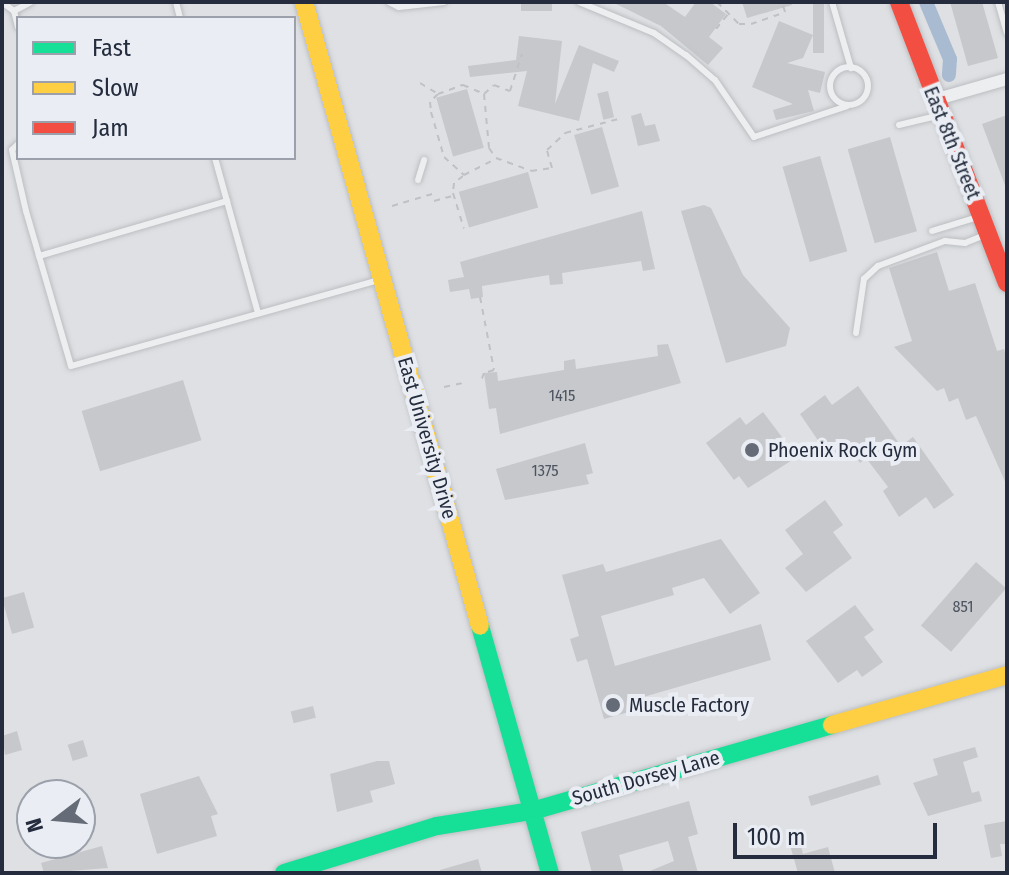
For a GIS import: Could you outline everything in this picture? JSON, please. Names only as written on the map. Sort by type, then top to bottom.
[{"type":"street","name":"East University Drive","points":[[304,2],[550,873]]},
{"type":"street","name":"East 8th Street","points":[[899,2],[937,108],[1007,283]]},
{"type":"street","points":[[937,108],[1007,79]]},
{"type":"street","name":"South Dorsey Lane","points":[[284,873],[437,826],[532,811],[1007,675]]},
{"type":"lane","points":[[2,2],[14,11],[16,19]]},
{"type":"lane","points":[[14,11],[31,2]]},
{"type":"lane","points":[[389,2],[411,7],[444,2]]},
{"type":"lane","points":[[579,2],[628,20],[686,55],[715,80],[754,137],[864,99],[868,87],[865,76],[851,68],[832,2]]},
{"type":"lane","points":[[998,2],[1007,33]]},
{"type":"lane","points":[[847,106],[832,96],[830,83],[836,72],[851,68]]},
{"type":"lane","points":[[899,125],[937,108]]},
{"type":"lane","points":[[16,146],[12,150],[71,366],[382,279]]},
{"type":"lane","points":[[216,160],[258,313]]},
{"type":"lane","points":[[418,180],[424,160]]},
{"type":"lane","points":[[39,256],[227,201]]},
{"type":"lane","points":[[932,231],[981,216]]},
{"type":"lane","points":[[856,333],[864,279],[878,266],[945,241],[965,243],[988,234]]},
{"type":"path","points":[[717,2],[739,24],[751,24],[785,12],[782,2]]},
{"type":"path","points":[[716,29],[728,13]]},
{"type":"path","points":[[484,94],[494,85],[510,91],[521,72],[522,54]]},
{"type":"path","points":[[420,83],[438,94]]},
{"type":"path","points":[[464,175],[442,149],[430,102],[438,94],[463,85],[484,94]]},
{"type":"path","points":[[484,94],[489,148],[496,158],[531,171],[552,168],[549,144],[577,126],[622,118]]},
{"type":"path","points":[[433,152],[442,149]]},
{"type":"path","points":[[464,228],[454,196],[454,183],[496,158]]},
{"type":"path","points":[[392,206],[432,194]]},
{"type":"path","points":[[434,201],[454,196]]},
{"type":"path","points":[[480,297],[494,370],[484,373],[481,381]]},
{"type":"path","points":[[444,387],[463,383]]},
{"type":"building","points":[[521,2],[552,2],[552,11],[521,11]]},
{"type":"building","points":[[612,2],[663,2],[685,17],[696,2],[710,2],[726,14],[709,37],[723,48],[708,65],[661,26]]},
{"type":"building","points":[[742,2],[791,2],[792,5],[747,18]]},
{"type":"building","points":[[813,2],[824,2],[824,53],[813,53]]},
{"type":"building","points":[[950,2],[982,2],[998,58],[968,66]]},
{"type":"building","points":[[779,21],[813,35],[803,58],[787,63],[825,72],[820,93],[808,90],[814,111],[776,120],[773,110],[793,104],[752,87]]},
{"type":"building","points":[[519,36],[562,41],[555,104],[579,45],[619,61],[614,72],[593,63],[579,121],[518,106],[527,71],[470,77],[468,66],[516,60]]},
{"type":"building","points":[[467,89],[484,148],[453,156],[436,98]]},
{"type":"building","points":[[608,91],[614,117],[603,120],[597,93]]},
{"type":"building","points":[[641,113],[645,126],[655,124],[660,141],[638,146],[631,116]]},
{"type":"building","points":[[1007,115],[1007,188],[1006,188],[982,124]]},
{"type":"building","points":[[602,127],[619,187],[591,195],[574,135]]},
{"type":"building","points":[[890,137],[917,231],[875,243],[848,149]]},
{"type":"building","points":[[820,156],[847,251],[810,262],[783,167]]},
{"type":"building","points":[[528,172],[538,208],[469,227],[459,192]]},
{"type":"building","points":[[704,205],[711,208],[743,275],[790,328],[786,346],[726,363],[681,211]]},
{"type":"building","points":[[642,211],[655,269],[643,271],[641,261],[562,273],[563,284],[550,285],[549,275],[482,286],[483,297],[471,299],[469,289],[450,292],[448,280],[464,277],[460,262]]},
{"type":"building","points":[[937,252],[949,291],[975,283],[997,351],[1004,349],[1007,359],[1007,486],[976,416],[966,420],[958,398],[949,402],[944,388],[937,391],[894,347],[912,341],[889,268]]},
{"type":"building","points":[[668,344],[681,383],[500,434],[496,408],[489,409],[484,373],[497,372],[498,381],[564,370],[564,361],[575,359],[576,369],[658,356],[657,345]]},
{"type":"building","points":[[183,380],[201,440],[100,471],[82,411]]},
{"type":"building","points":[[858,386],[901,446],[913,437],[954,495],[934,509],[926,497],[899,517],[883,491],[888,487],[866,458],[860,463],[850,448],[832,461],[800,414],[825,395],[832,405]]},
{"type":"building","name":"Phoenix Rock Gym","points":[[763,412],[797,457],[748,488],[739,476],[734,480],[706,443],[740,417],[746,425]]},
{"type":"building","points":[[585,443],[593,473],[586,475],[589,484],[505,500],[496,469]]},
{"type":"building","points":[[825,500],[843,525],[833,532],[852,558],[806,592],[785,568],[803,554],[785,530]]},
{"type":"building","points":[[721,539],[760,593],[730,614],[704,578],[672,588],[674,595],[601,616],[615,666],[761,624],[771,660],[640,698],[643,708],[604,719],[587,659],[577,662],[570,639],[579,636],[562,575],[603,564],[606,572]]},
{"type":"building","points":[[976,562],[1006,588],[951,652],[921,625]]},
{"type":"building","points":[[24,592],[34,628],[12,634],[2,598]]},
{"type":"building","points":[[855,605],[874,630],[864,637],[883,662],[862,677],[857,670],[838,683],[806,641]]},
{"type":"building","points":[[313,706],[316,718],[294,723],[291,712]]},
{"type":"building","points":[[17,731],[22,750],[5,755],[2,736]]},
{"type":"building","points":[[83,740],[88,756],[73,761],[68,745]]},
{"type":"building","points":[[975,747],[978,757],[963,762],[972,793],[979,791],[982,801],[928,816],[913,783],[938,775],[933,759]]},
{"type":"building","points":[[377,761],[389,761],[395,784],[370,791],[373,802],[337,812],[330,774]]},
{"type":"building","points":[[878,775],[881,785],[811,806],[808,796]]},
{"type":"building","points":[[199,776],[218,814],[211,816],[217,836],[157,854],[140,794]]},
{"type":"building","points":[[689,801],[698,834],[688,837],[698,873],[645,873],[674,861],[668,841],[619,855],[624,873],[592,873],[581,832]]},
{"type":"building","points":[[1007,821],[1007,844],[1000,844],[1002,856],[991,858],[984,825]]},
{"type":"building","points":[[798,835],[803,854],[828,847],[835,873],[798,873],[788,838]]},
{"type":"building","points":[[102,846],[108,868],[44,873],[41,863],[55,859],[96,859],[96,848]]},
{"type":"building","points":[[478,859],[482,873],[441,873],[440,870]]},
{"type":"waterway","points":[[926,2],[950,59],[949,75]]},
{"type":"traffic: fast","points":[[480,626],[550,873]]},
{"type":"traffic: fast","points":[[284,873],[437,826],[532,811],[832,725]]},
{"type":"traffic: slow","points":[[304,2],[480,626]]},
{"type":"traffic: slow","points":[[832,725],[1007,675]]},
{"type":"traffic: jam","points":[[899,2],[1007,283]]},
{"type":"place","name":"Phoenix Rock Gym","points":[[752,450]]},
{"type":"place","name":"Muscle Factory","points":[[613,705]]}]
